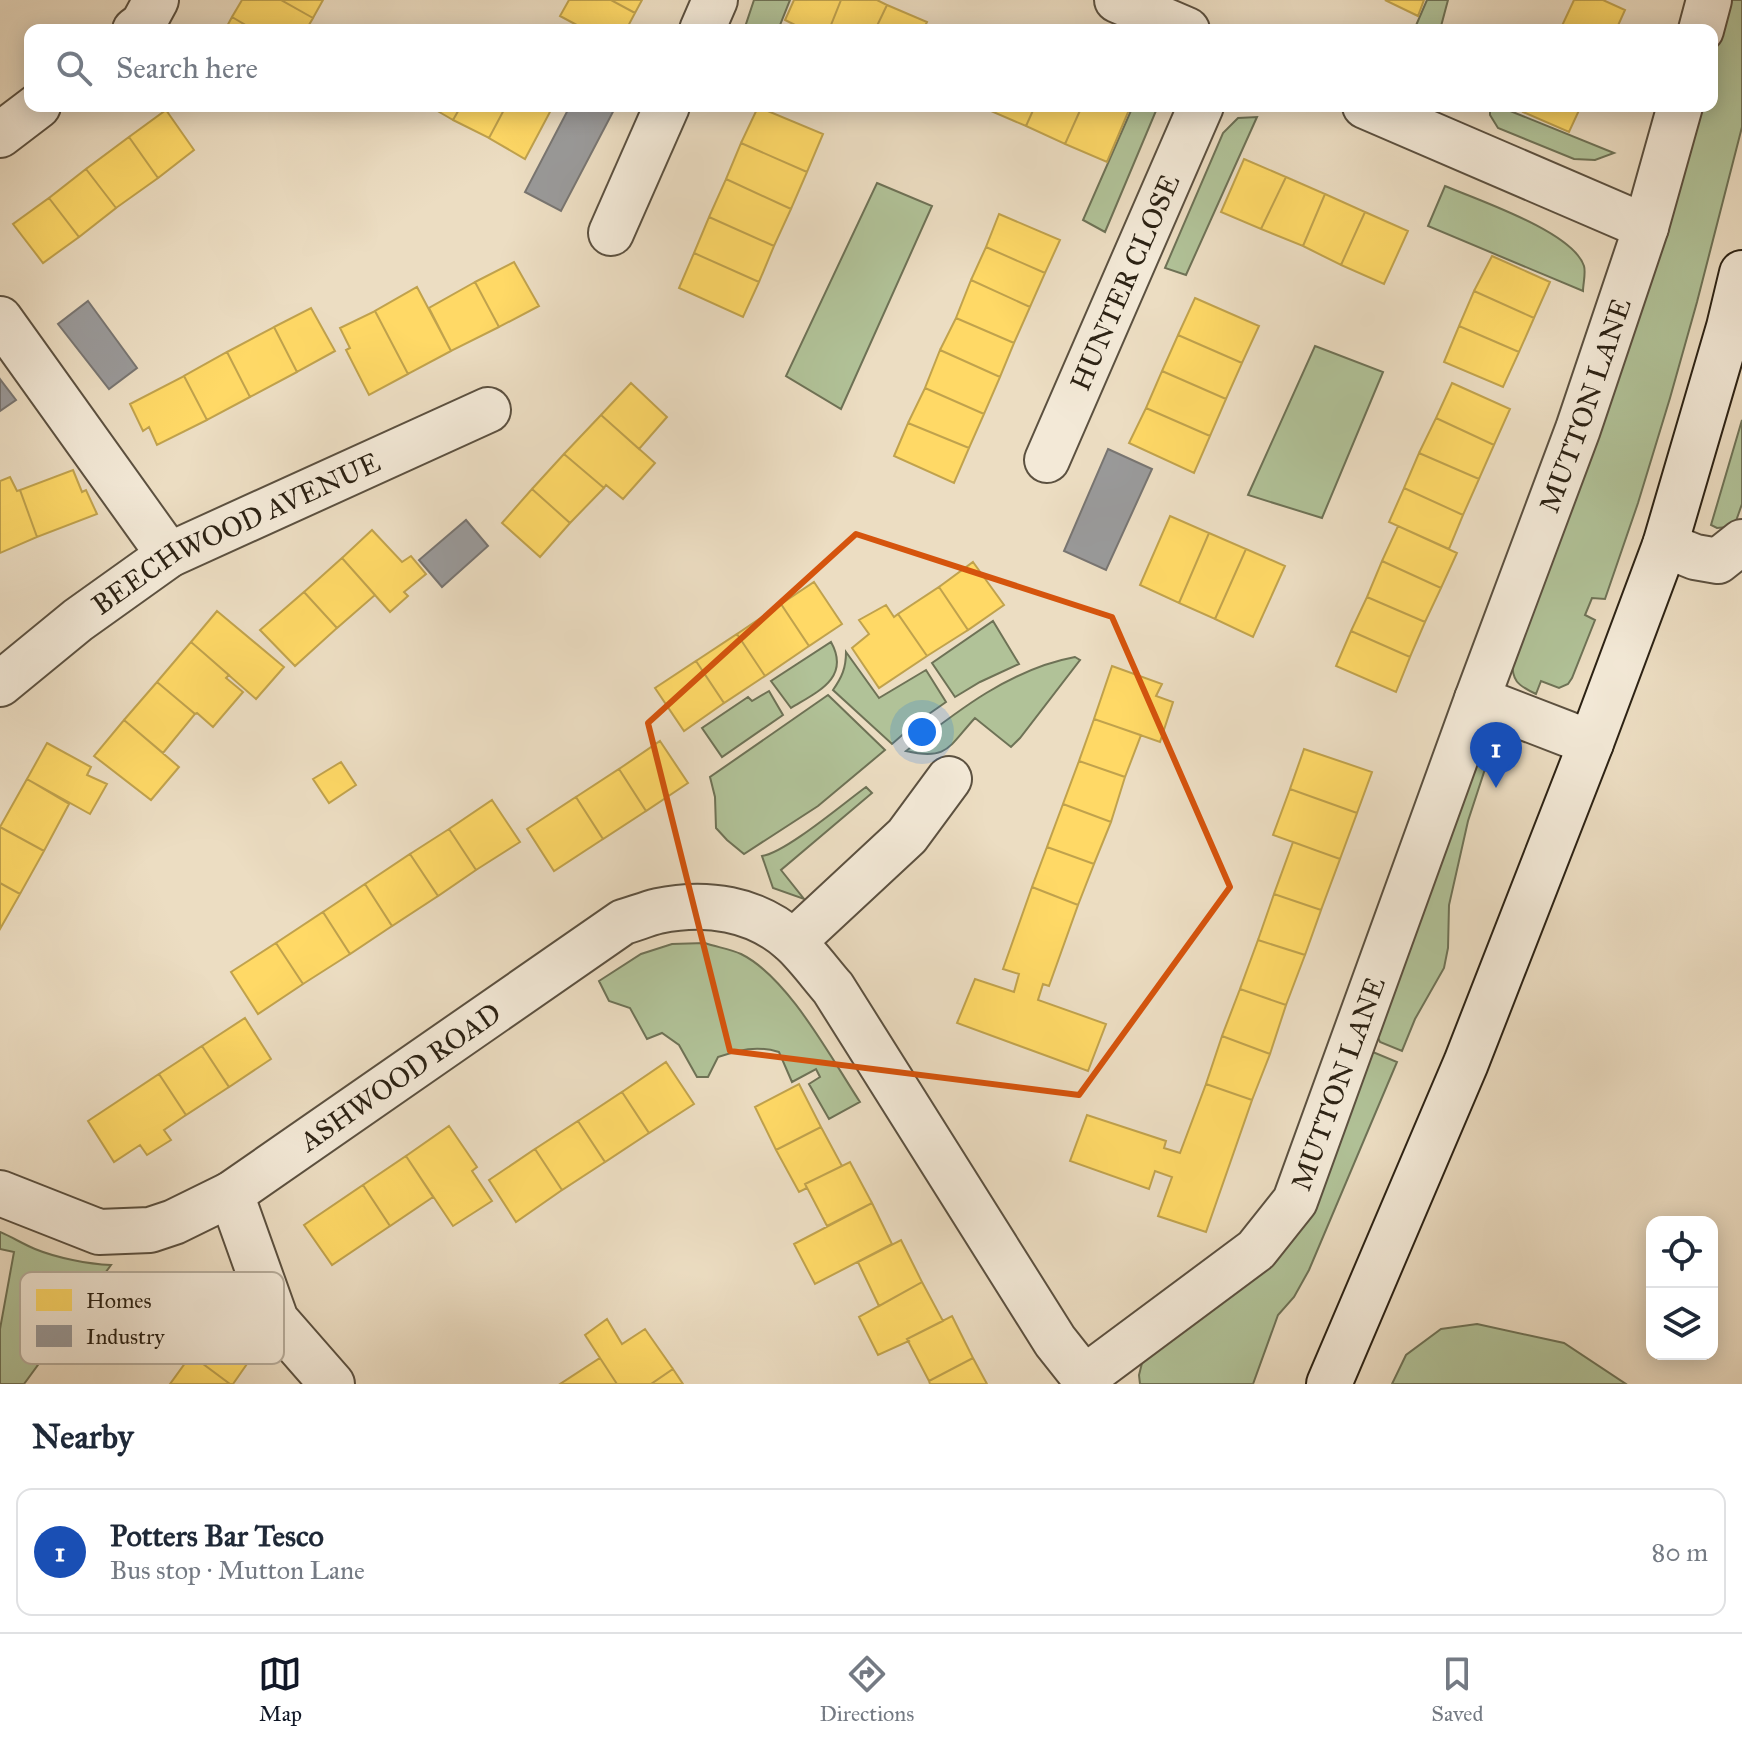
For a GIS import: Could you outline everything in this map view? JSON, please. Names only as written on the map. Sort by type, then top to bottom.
[{"type":"street","points":[[143,24],[156,0]]},
{"type":"street","points":[[705,24],[715,0]]},
{"type":"street","points":[[1117,0],[1173,24]]},
{"type":"street","points":[[1703,24],[1709,0]]},
{"type":"street","points":[[0,135],[30,112]]},
{"type":"street","points":[[611,233],[664,112]]},
{"type":"street","name":"HUNTER CLOSE","points":[[1047,460],[1198,112]]},
{"type":"street","points":[[1379,112],[1646,227]]},
{"type":"street","name":"MUTTON LANE","points":[[1087,1381],[1256,1250],[1295,1201],[1578,429],[1646,227],[1678,112]]},
{"type":"street","points":[[1329,1384],[1457,1086],[1665,545],[1742,273]]},
{"type":"street","points":[[0,319],[169,555]]},
{"type":"street","name":"BEECHWOOD AVENUE","points":[[0,684],[78,620],[169,555],[488,410]]},
{"type":"street","points":[[1665,545],[1695,557],[1718,561],[1742,542]]},
{"type":"street","points":[[1477,699],[1591,743]]},
{"type":"street","points":[[793,942],[907,836],[949,779]]},
{"type":"street","name":"ASHWOOD ROAD","points":[[0,1193],[99,1232],[150,1230],[174,1222],[231,1194],[623,922],[658,911],[689,907],[729,909],[762,919],[793,942],[833,988],[1055,1341],[1087,1381]]},
{"type":"street","points":[[231,1194],[259,1272]]},
{"type":"street","points":[[284,1329],[332,1384]]},
{"type":"highlighted area","points":[[856,534],[1112,617],[1230,887],[1079,1095],[730,1051],[648,723]]},
{"type":"green space","points":[[754,0],[790,0],[780,24],[746,24]]},
{"type":"green space","points":[[1427,0],[1448,0],[1442,24],[1417,24]]},
{"type":"green space","points":[[1729,0],[1742,0],[1742,127],[1697,302],[1638,503],[1605,599],[1592,598],[1585,615],[1595,620],[1568,684],[1559,688],[1541,681],[1536,694],[1517,682],[1512,660],[1696,112],[1718,112],[1718,39]]},
{"type":"green space","points":[[1130,112],[1155,112],[1105,232],[1083,220]]},
{"type":"green space","points":[[1490,112],[1513,112],[1614,153],[1595,160],[1574,159],[1498,128]]},
{"type":"green space","points":[[1257,117],[1186,275],[1165,268],[1223,133],[1238,118]]},
{"type":"green space","points":[[877,183],[932,206],[841,409],[786,376]]},
{"type":"green space","points":[[1445,186],[1523,218],[1562,241],[1576,253],[1584,266],[1583,291],[1428,226]]},
{"type":"green space","points":[[1315,346],[1383,372],[1322,518],[1248,495]]},
{"type":"green space","points":[[1742,420],[1742,504],[1736,521],[1728,527],[1717,528],[1711,525]]},
{"type":"green space","points":[[993,621],[1019,664],[955,697],[932,663]]},
{"type":"green space","points":[[831,642],[837,665],[834,674],[820,690],[791,708],[771,681]]},
{"type":"green space","points":[[846,652],[879,698],[926,670],[946,702],[892,744],[833,690],[843,672]]},
{"type":"green space","points":[[1075,657],[1080,660],[1011,747],[975,718],[946,749],[931,754],[906,751],[964,707],[1006,682],[1028,671]]},
{"type":"green space","points":[[769,691],[783,715],[722,757],[702,728],[748,697],[752,701]]},
{"type":"green space","points":[[828,695],[885,750],[818,806],[744,854],[716,828],[715,797],[710,777]]},
{"type":"green space","points":[[1510,739],[1517,743],[1513,753],[1509,752],[1486,766],[1468,821],[1449,905],[1448,948],[1444,968],[1415,1019],[1402,1051],[1380,1042],[1375,1032],[1476,758],[1492,746]]},
{"type":"green space","points":[[866,787],[872,793],[781,870],[804,899],[773,888],[762,856],[799,837]]},
{"type":"green space","points":[[705,943],[741,954],[775,981],[807,1020],[860,1102],[829,1119],[809,1084],[820,1077],[816,1069],[792,1082],[779,1052],[771,1050],[748,1049],[718,1057],[708,1077],[697,1077],[679,1045],[662,1033],[647,1039],[630,1008],[609,1001],[599,981],[641,954],[672,944]]},
{"type":"green space","points":[[1368,1050],[1397,1062],[1309,1270],[1294,1297],[1278,1315],[1253,1384],[1140,1384],[1144,1355],[1275,1260],[1296,1236],[1313,1207]]},
{"type":"green space","points":[[0,1232],[53,1255],[111,1265],[106,1272],[20,1272],[20,1364],[39,1364],[24,1384],[0,1384],[0,1329],[14,1252],[0,1249]]},
{"type":"green space","points":[[1477,1324],[1564,1343],[1626,1384],[1392,1384],[1406,1355],[1441,1329]]},
{"type":"building: Homes","points":[[242,0],[281,0],[313,18],[310,24],[244,24],[232,17]]},
{"type":"building: Homes","points":[[281,0],[323,0],[313,18]]},
{"type":"building: Homes","points":[[569,0],[611,0],[635,13],[629,24],[575,24],[560,16]]},
{"type":"building: Homes","points":[[611,0],[642,0],[635,13]]},
{"type":"building: Homes","points":[[794,0],[841,0],[831,24],[793,24],[785,20]]},
{"type":"building: Homes","points":[[841,0],[877,0],[887,5],[878,24],[831,24]]},
{"type":"building: Homes","points":[[1385,0],[1424,0],[1418,16]]},
{"type":"building: Homes","points":[[1574,0],[1603,0],[1625,10],[1619,24],[1563,24]]},
{"type":"building: Homes","points":[[887,5],[927,22],[926,24],[878,24]]},
{"type":"building: Homes","points":[[232,17],[244,24],[228,24]]},
{"type":"building: Homes","points":[[167,112],[194,150],[158,178],[129,137]]},
{"type":"building: Homes","points":[[439,112],[458,112],[453,120]]},
{"type":"building: Homes","points":[[458,112],[503,112],[489,138],[453,120]]},
{"type":"building: Homes","points":[[503,112],[550,112],[525,159],[489,138]]},
{"type":"building: Homes","points":[[756,112],[770,112],[823,134],[807,172],[741,143]]},
{"type":"building: Homes","points":[[993,112],[1032,112],[1026,126]]},
{"type":"building: Homes","points":[[1032,112],[1079,112],[1065,144],[1026,126]]},
{"type":"building: Homes","points":[[1079,112],[1128,112],[1107,162],[1065,144]]},
{"type":"building: Homes","points":[[1523,112],[1578,112],[1569,132]]},
{"type":"building: Homes","points":[[129,137],[158,178],[116,208],[86,169]]},
{"type":"building: Homes","points":[[741,143],[807,172],[791,209],[726,179]]},
{"type":"building: Homes","points":[[1244,159],[1286,177],[1261,229],[1221,212]]},
{"type":"building: Homes","points":[[86,169],[116,208],[79,237],[49,198]]},
{"type":"building: Homes","points":[[1286,177],[1325,194],[1303,246],[1261,229]]},
{"type":"building: Homes","points":[[726,179],[791,209],[774,246],[709,217]]},
{"type":"building: Homes","points":[[1325,194],[1365,212],[1341,265],[1303,246]]},
{"type":"building: Homes","points":[[49,198],[79,237],[43,263],[13,224]]},
{"type":"building: Homes","points":[[1365,212],[1408,231],[1384,284],[1341,265]]},
{"type":"building: Homes","points":[[999,214],[1060,240],[1045,273],[986,247]]},
{"type":"building: Homes","points":[[709,217],[774,246],[759,282],[694,253]]},
{"type":"building: Homes","points":[[986,247],[1045,273],[1030,307],[971,280]]},
{"type":"building: Homes","points":[[694,253],[759,282],[743,317],[679,288]]},
{"type":"building: Homes","points":[[1492,256],[1550,282],[1534,318],[1474,291]]},
{"type":"building: Homes","points":[[514,262],[539,306],[499,327],[475,282]]},
{"type":"building: Homes","points":[[971,280],[1030,307],[1014,343],[956,318]]},
{"type":"building: Homes","points":[[475,282],[499,327],[451,351],[429,308]]},
{"type":"building: Homes","points":[[417,287],[451,351],[408,374],[375,311]]},
{"type":"building: Homes","points":[[1474,291],[1534,318],[1519,352],[1459,326]]},
{"type":"building: Homes","points":[[1195,298],[1259,326],[1242,363],[1178,335]]},
{"type":"building: Homes","points":[[311,308],[335,351],[297,372],[274,327]]},
{"type":"building: Homes","points":[[375,311],[408,374],[369,395],[346,350],[350,348],[340,328]]},
{"type":"building: Homes","points":[[956,318],[1014,343],[1000,377],[940,350]]},
{"type":"building: Homes","points":[[1459,326],[1519,352],[1503,387],[1444,362]]},
{"type":"building: Homes","points":[[274,327],[297,372],[250,397],[227,352]]},
{"type":"building: Homes","points":[[1178,335],[1242,363],[1226,399],[1162,371]]},
{"type":"building: Homes","points":[[940,350],[1000,377],[984,414],[925,388]]},
{"type":"building: Homes","points":[[227,352],[250,397],[207,420],[184,376]]},
{"type":"building: Homes","points":[[1162,371],[1226,399],[1210,436],[1146,408]]},
{"type":"building: Homes","points":[[184,376],[207,420],[157,445],[149,427],[143,431],[130,404]]},
{"type":"building: Homes","points":[[631,383],[667,417],[639,449],[601,415]]},
{"type":"building: Homes","points":[[1452,383],[1510,409],[1494,445],[1436,418]]},
{"type":"building: Homes","points":[[925,388],[984,414],[969,448],[908,423]]},
{"type":"building: Homes","points":[[1146,408],[1210,436],[1194,473],[1129,443]]},
{"type":"building: Homes","points":[[601,415],[655,463],[623,499],[606,485],[604,488],[564,454]]},
{"type":"building: Homes","points":[[1436,418],[1494,445],[1479,479],[1419,453]]},
{"type":"building: Homes","points":[[908,423],[969,448],[954,483],[894,456]]},
{"type":"building: Homes","points":[[1419,453],[1479,479],[1463,515],[1404,488]]},
{"type":"building: Homes","points":[[564,454],[604,488],[570,523],[532,489]]},
{"type":"building: Homes","points":[[73,470],[82,492],[86,490],[97,514],[37,537],[20,490]]},
{"type":"building: Homes","points":[[10,477],[17,491],[20,490],[37,537],[0,553],[0,481]]},
{"type":"building: Homes","points":[[1404,488],[1463,515],[1449,549],[1389,522]]},
{"type":"building: Homes","points":[[532,489],[570,523],[540,557],[502,523]]},
{"type":"building: Homes","points":[[1170,516],[1209,533],[1179,603],[1140,585]]},
{"type":"building: Homes","points":[[1398,526],[1457,553],[1441,588],[1382,561]]},
{"type":"building: Homes","points":[[372,530],[402,562],[411,556],[426,574],[404,592],[408,596],[390,612],[342,558]]},
{"type":"building: Homes","points":[[1209,533],[1246,549],[1215,619],[1179,603]]},
{"type":"building: Homes","points":[[1246,549],[1285,566],[1253,637],[1215,619]]},
{"type":"building: Homes","points":[[342,558],[375,595],[337,628],[304,592]]},
{"type":"building: Homes","points":[[1382,561],[1441,588],[1425,622],[1367,597]]},
{"type":"building: Homes","points":[[973,562],[1004,605],[968,630],[939,587]]},
{"type":"building: Homes","points":[[814,582],[842,624],[809,646],[781,604]]},
{"type":"building: Homes","points":[[939,587],[968,630],[927,656],[898,614]]},
{"type":"building: Homes","points":[[304,592],[337,628],[295,666],[260,630]]},
{"type":"building: Homes","points":[[1367,597],[1425,622],[1410,657],[1351,631]]},
{"type":"building: Homes","points":[[781,604],[809,646],[765,676],[737,634]]},
{"type":"building: Homes","points":[[886,605],[894,617],[898,614],[927,656],[879,688],[852,648],[869,634],[859,620]]},
{"type":"building: Homes","points":[[217,611],[284,667],[256,699],[191,642]]},
{"type":"building: Homes","points":[[1351,631],[1410,657],[1396,692],[1336,666]]},
{"type":"building: Homes","points":[[737,634],[765,676],[724,703],[696,661]]},
{"type":"building: Homes","points":[[191,642],[229,675],[226,678],[243,692],[213,727],[157,682]]},
{"type":"building: Homes","points":[[696,661],[724,703],[684,731],[655,688]]},
{"type":"building: Homes","points":[[1112,666],[1162,684],[1156,696],[1173,702],[1160,742],[1094,719]]},
{"type":"building: Homes","points":[[157,682],[195,714],[163,753],[124,720]]},
{"type":"building: Homes","points":[[1094,719],[1141,735],[1125,777],[1079,761]]},
{"type":"building: Homes","points":[[124,720],[179,767],[151,800],[94,756]]},
{"type":"building: Homes","points":[[660,741],[688,783],[646,811],[619,769]]},
{"type":"building: Homes","points":[[47,743],[91,767],[87,775],[107,784],[90,814],[27,779]]},
{"type":"building: Homes","points":[[1304,749],[1372,772],[1357,813],[1290,789]]},
{"type":"building: Homes","points":[[1079,761],[1125,777],[1111,822],[1063,804]]},
{"type":"building: Homes","points":[[341,762],[356,785],[329,803],[313,779]]},
{"type":"building: Homes","points":[[619,769],[646,811],[603,839],[576,797]]},
{"type":"building: Homes","points":[[27,779],[69,804],[44,851],[0,827]]},
{"type":"building: Homes","points":[[1290,789],[1357,813],[1340,859],[1273,835]]},
{"type":"building: Homes","points":[[576,797],[603,839],[554,871],[527,829]]},
{"type":"building: Homes","points":[[492,800],[520,842],[476,870],[449,829]]},
{"type":"building: Homes","points":[[1063,804],[1111,822],[1094,864],[1047,847]]},
{"type":"building: Homes","points":[[0,827],[44,851],[20,894],[0,883]]},
{"type":"building: Homes","points":[[449,829],[476,870],[438,896],[410,854]]},
{"type":"building: Homes","points":[[1293,842],[1340,859],[1321,910],[1274,894]]},
{"type":"building: Homes","points":[[1047,847],[1094,864],[1078,905],[1032,887]]},
{"type":"building: Homes","points":[[410,854],[438,896],[392,926],[365,884]]},
{"type":"building: Homes","points":[[0,883],[20,894],[0,929]]},
{"type":"building: Homes","points":[[365,884],[392,926],[350,954],[323,912]]},
{"type":"building: Homes","points":[[1032,887],[1078,905],[1049,986],[1043,984],[1038,1000],[1106,1024],[1088,1071],[957,1023],[975,979],[1014,992],[1019,974],[1003,969]]},
{"type":"building: Homes","points":[[1274,894],[1321,910],[1305,955],[1258,940]]},
{"type":"building: Homes","points":[[323,912],[350,954],[303,984],[276,943]]},
{"type":"building: Homes","points":[[1258,940],[1305,955],[1286,1005],[1240,989]]},
{"type":"building: Homes","points":[[276,943],[303,984],[258,1014],[231,972]]},
{"type":"building: Homes","points":[[1240,989],[1286,1005],[1270,1054],[1222,1036]]},
{"type":"building: Homes","points":[[245,1018],[271,1059],[229,1087],[202,1046]]},
{"type":"building: Homes","points":[[1222,1036],[1270,1054],[1252,1100],[1206,1084]]},
{"type":"building: Homes","points":[[202,1046],[229,1087],[186,1115],[159,1074]]},
{"type":"building: Homes","points":[[666,1062],[694,1104],[649,1133],[622,1092]]},
{"type":"building: Homes","points":[[159,1074],[186,1115],[164,1130],[171,1140],[147,1155],[140,1145],[114,1162],[88,1121]]},
{"type":"building: Homes","points":[[799,1084],[821,1127],[776,1150],[755,1107]]},
{"type":"building: Homes","points":[[1206,1084],[1252,1100],[1206,1232],[1158,1216],[1172,1177],[1155,1171],[1149,1189],[1070,1161],[1087,1115],[1166,1141],[1164,1148],[1180,1153]]},
{"type":"building: Homes","points":[[622,1092],[649,1133],[605,1162],[578,1121]]},
{"type":"building: Homes","points":[[578,1121],[605,1162],[562,1190],[535,1149]]},
{"type":"building: Homes","points":[[449,1126],[477,1167],[472,1171],[492,1201],[453,1226],[406,1156]]},
{"type":"building: Homes","points":[[821,1127],[842,1166],[805,1184],[807,1188],[799,1192],[776,1150]]},
{"type":"building: Homes","points":[[535,1149],[562,1190],[516,1222],[489,1180]]},
{"type":"building: Homes","points":[[406,1156],[433,1197],[390,1226],[363,1185]]},
{"type":"building: Homes","points":[[850,1162],[872,1203],[827,1226],[805,1184]]},
{"type":"building: Homes","points":[[363,1185],[390,1226],[332,1265],[304,1225]]},
{"type":"building: Homes","points":[[872,1203],[892,1244],[815,1284],[794,1244]]},
{"type":"building: Homes","points":[[901,1240],[922,1282],[879,1306],[858,1262]]},
{"type":"building: Homes","points":[[922,1282],[943,1321],[878,1355],[859,1317]]},
{"type":"building: Homes","points":[[952,1316],[973,1358],[929,1381],[907,1339]]},
{"type":"building: Homes","points":[[607,1319],[622,1344],[645,1329],[673,1369],[651,1384],[617,1384],[585,1335]]},
{"type":"building: Homes","points":[[600,1358],[617,1384],[560,1384]]},
{"type":"building: Homes","points":[[973,1358],[987,1384],[930,1384],[929,1381]]},
{"type":"building: Homes","points":[[184,1364],[203,1364],[230,1384],[170,1384]]},
{"type":"building: Homes","points":[[203,1364],[247,1364],[230,1384]]},
{"type":"building: Homes","points":[[673,1369],[683,1384],[651,1384]]},
{"type":"building: Industry","points":[[567,112],[613,112],[561,211],[525,192]]},
{"type":"building: Industry","points":[[88,301],[137,368],[109,389],[58,324]]},
{"type":"building: Industry","points":[[0,379],[16,400],[0,411]]},
{"type":"building: Industry","points":[[1108,449],[1152,469],[1106,570],[1064,551]]},
{"type":"building: Industry","points":[[466,520],[488,546],[442,587],[419,560]]},
{"type":"place","name":"Potters Bar Tesco","points":[[1496,788]]}]
